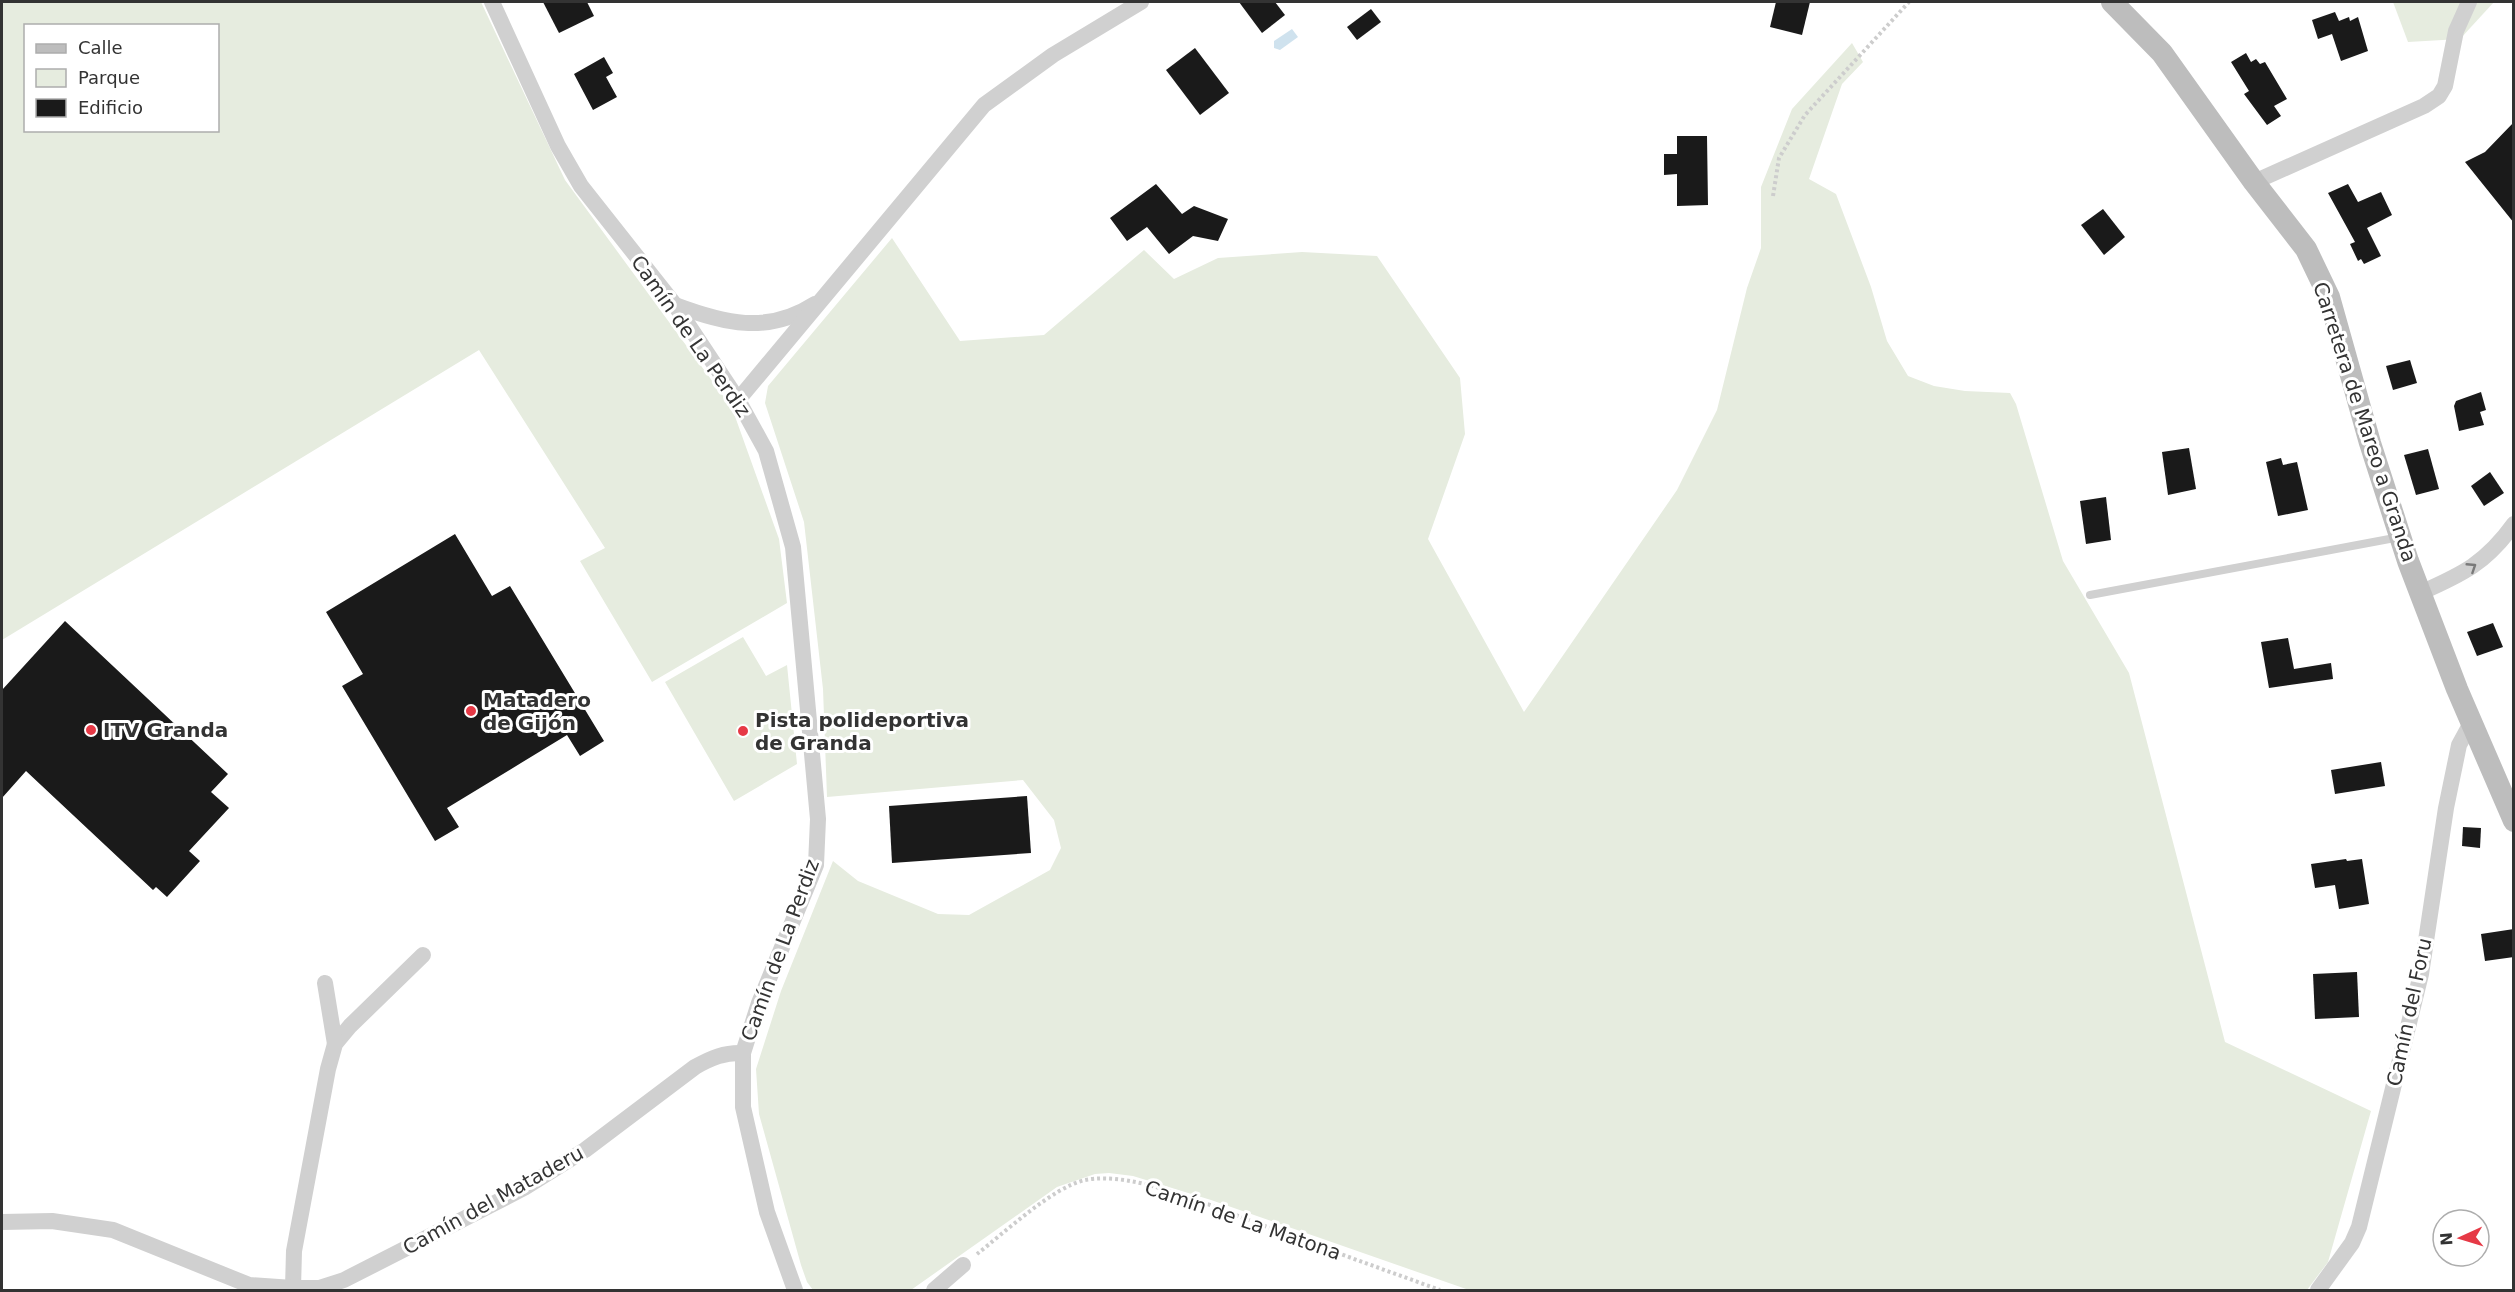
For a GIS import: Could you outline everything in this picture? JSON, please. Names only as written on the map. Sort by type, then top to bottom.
[{"type":"street","name":"Camín de La Perdiz","points":[[492,2],[558,146],[581,186],[675,305],[738,400],[765,451],[793,547],[818,819],[816,865],[759,1003],[743,1053],[743,1107],[767,1212],[795,1290]]},
{"type":"street","points":[[738,400],[984,105],[1053,55],[1141,2]]},
{"type":"street","name":"Carretera de Mareo a Granda","points":[[2112,2],[2162,53],[2254,182],[2306,249],[2329,297],[2370,443],[2400,537],[2471,723],[2514,821]]},
{"type":"street","points":[[2254,182],[2424,106],[2439,96],[2445,86],[2456,31],[2469,2]]},
{"type":"street","points":[[675,305],[716,320],[750,325],[780,320],[805,311],[823,299]]},
{"type":"street","points":[[2420,592],[2458,576],[2483,560],[2514,524]]},
{"type":"street","name":"Camín del Foru","points":[[2318,1290],[2352,1244],[2359,1227],[2421,974],[2446,808],[2459,745],[2471,723]]},
{"type":"street","points":[[293,1288],[294,1251],[328,1069],[335,1044],[350,1026],[423,956]]},
{"type":"street","points":[[325,982],[335,1044]]},
{"type":"street","name":"Camín del Mataderu","points":[[2,1222],[52,1221],[113,1230],[249,1285],[319,1288],[344,1280],[524,1188],[595,1143],[695,1067],[709,1059],[730,1052],[743,1053]]},
{"type":"street","points":[[934,1290],[963,1265]]},
{"type":"lane","points":[[2090,595],[2400,537]]},
{"type":"path","points":[[1773,196],[1779,158],[1805,115],[1909,2]]},
{"type":"path","name":"Camín de La Matona","points":[[963,1265],[1035,1208],[1070,1186],[1100,1178],[1129,1181],[1178,1195],[1440,1290]]},
{"type":"green space","points":[[2,2],[481,2],[565,180],[732,408],[779,539],[787,603],[652,682],[580,561],[605,548],[479,350],[2,640]]},
{"type":"green space","points":[[2393,2],[2494,2],[2460,39],[2408,42]]},
{"type":"green space","points":[[1852,43],[1863,62],[1842,84],[1809,179],[1836,194],[1871,287],[1887,341],[1908,376],[1934,386],[1965,391],[2010,393],[2016,404],[2063,561],[2129,673],[2225,1042],[2371,1111],[2328,1262],[2307,1290],[1469,1290],[1211,1200],[1133,1176],[1109,1173],[1095,1174],[1057,1187],[911,1290],[813,1290],[807,1282],[801,1265],[759,1114],[756,1069],[781,991],[833,861],[858,881],[938,914],[969,915],[1050,870],[1061,848],[1054,820],[1023,780],[827,797],[823,689],[804,522],[765,403],[768,386],[892,238],[960,341],[1044,335],[1144,250],[1174,279],[1218,258],[1302,252],[1377,256],[1460,378],[1465,434],[1428,539],[1524,712],[1677,490],[1717,410],[1747,288],[1761,248],[1761,187],[1792,109]]},
{"type":"green space","name":"Pista polideportiva de Granda","points":[[743,637],[766,676],[787,665],[797,764],[734,801],[665,682]]},
{"type":"water","points":[[1292,29],[1298,37],[1280,50],[1274,48],[1274,41]]},
{"type":"building","points":[[543,2],[587,2],[594,16],[559,33]]},
{"type":"building","points":[[1239,2],[1275,2],[1285,15],[1262,33]]},
{"type":"building","points":[[1776,2],[1810,2],[1802,35],[1770,27]]},
{"type":"building","points":[[1371,9],[1381,22],[1357,40],[1347,27]]},
{"type":"building","points":[[2335,12],[2339,21],[2349,17],[2350,21],[2358,17],[2368,51],[2341,61],[2332,34],[2318,39],[2312,20]]},
{"type":"building","points":[[1195,48],[1229,93],[1200,115],[1166,70]]},
{"type":"building","points":[[2246,53],[2251,62],[2256,59],[2260,64],[2265,62],[2287,99],[2274,106],[2281,116],[2267,125],[2244,94],[2249,91],[2231,62]]},
{"type":"building","points":[[604,57],[613,73],[606,77],[617,97],[593,110],[574,74]]},
{"type":"building","points":[[2514,122],[2514,223],[2465,162],[2485,152]]},
{"type":"building","points":[[1677,136],[1707,136],[1708,205],[1677,206],[1677,174],[1664,175],[1664,154],[1677,154]]},
{"type":"building","points":[[1156,184],[1182,214],[1194,206],[1228,219],[1218,241],[1193,236],[1169,254],[1147,227],[1127,241],[1110,218]]},
{"type":"building","points":[[2348,184],[2358,202],[2381,192],[2392,215],[2367,228],[2381,256],[2364,264],[2361,259],[2358,261],[2350,244],[2355,242],[2328,193]]},
{"type":"building","points":[[2103,209],[2125,237],[2104,255],[2081,225]]},
{"type":"building","points":[[2410,360],[2417,383],[2393,390],[2386,366]]},
{"type":"building","points":[[2481,392],[2486,410],[2480,412],[2484,425],[2459,431],[2454,406],[2456,401]]},
{"type":"building","points":[[2189,448],[2196,489],[2168,495],[2162,452]]},
{"type":"building","points":[[2428,449],[2439,489],[2416,495],[2404,455]]},
{"type":"building","points":[[2281,458],[2283,465],[2297,462],[2308,510],[2278,516],[2266,462]]},
{"type":"building","points":[[2490,472],[2504,493],[2484,506],[2471,486]]},
{"type":"building","points":[[2106,497],[2111,540],[2086,544],[2080,501]]},
{"type":"building","name":"Matadero de Gijón","points":[[455,534],[492,596],[510,586],[604,741],[580,756],[567,735],[447,808],[459,827],[435,841],[342,686],[363,674],[326,612]]},
{"type":"building","name":"ITV Granda","points":[[65,621],[228,774],[211,792],[229,808],[189,851],[200,861],[167,897],[156,887],[153,890],[26,771],[2,798],[2,690]]},
{"type":"building","points":[[2493,623],[2503,647],[2477,656],[2467,632]]},
{"type":"building","points":[[2288,638],[2294,669],[2331,663],[2333,679],[2269,688],[2261,642]]},
{"type":"building","points":[[2381,762],[2385,786],[2335,794],[2331,770]]},
{"type":"building","points":[[1027,796],[1031,853],[892,863],[889,806]]},
{"type":"building","points":[[2463,827],[2481,828],[2480,848],[2462,846]]},
{"type":"building","points":[[2346,859],[2347,861],[2362,859],[2369,904],[2339,909],[2335,885],[2315,888],[2311,864]]},
{"type":"building","points":[[2514,929],[2514,957],[2485,961],[2481,934]]},
{"type":"building","points":[[2357,972],[2359,1017],[2315,1019],[2313,974]]},
{"type":"place","name":"Matadero de Gijón","points":[[471,711]]},
{"type":"place","name":"ITV Granda","points":[[91,730]]},
{"type":"place","name":"Pista polideportiva de Granda","points":[[743,731]]}]
